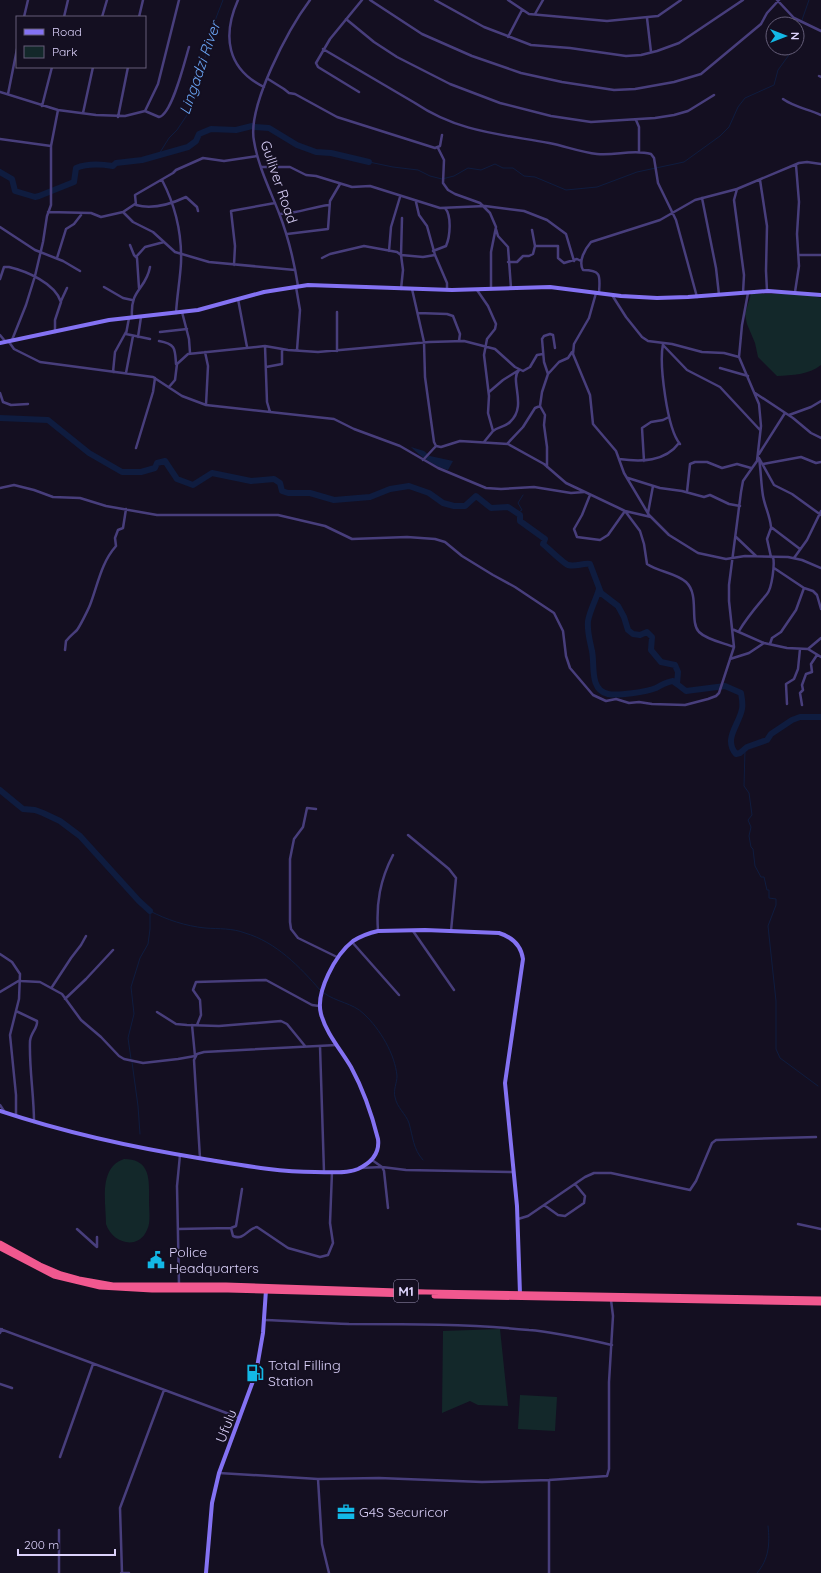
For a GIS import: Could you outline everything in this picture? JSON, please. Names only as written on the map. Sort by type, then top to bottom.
[{"type":"highway","name":"M1","points":[[0,1243],[40,1265],[79,1279],[114,1285],[611,1299],[821,1303]]},
{"type":"highway","name":"M1","points":[[0,1248],[54,1276],[91,1286],[152,1290],[266,1289],[821,1299]]},
{"type":"street","points":[[24,16],[28,0]]},
{"type":"street","points":[[64,16],[68,0]]},
{"type":"street","points":[[102,16],[107,0]]},
{"type":"street","points":[[139,16],[143,0]]},
{"type":"street","points":[[145,111],[158,84],[179,0]]},
{"type":"street","points":[[238,0],[228,32],[230,52],[247,77],[264,87]]},
{"type":"street","name":"Gulliver Road","points":[[297,350],[300,310],[295,270],[280,214],[257,156],[253,131],[256,110],[264,87],[286,39],[299,15],[310,0]]},
{"type":"street","points":[[359,92],[316,65],[323,49],[362,0]]},
{"type":"street","points":[[370,0],[422,34],[472,56],[521,73],[562,82],[621,90],[674,82],[701,74],[761,24],[777,0],[794,18],[821,31]]},
{"type":"street","points":[[435,0],[480,25],[534,46],[556,46],[626,56],[665,49],[687,39],[743,0]]},
{"type":"street","points":[[509,0],[529,14],[607,21],[647,18],[662,14],[681,0]]},
{"type":"street","points":[[535,14],[543,0]]},
{"type":"street","points":[[508,37],[522,10]]},
{"type":"street","points":[[647,18],[651,52]]},
{"type":"street","points":[[346,19],[374,42],[397,57],[450,84],[486,98],[551,116],[588,122],[636,120],[674,115],[688,111],[714,95]]},
{"type":"street","points":[[0,92],[58,110],[118,117],[145,111],[159,117],[164,114],[178,86],[189,48]]},
{"type":"street","points":[[323,49],[424,109],[473,130],[554,144],[597,154],[639,151],[653,157],[660,188],[673,214],[697,297]]},
{"type":"street","points":[[8,94],[16,54]]},
{"type":"street","points":[[42,106],[52,68]]},
{"type":"street","points":[[83,113],[93,68]]},
{"type":"street","points":[[118,117],[128,68]]},
{"type":"street","points":[[268,79],[288,93],[294,94],[337,117],[432,148],[438,148]]},
{"type":"street","points":[[783,100],[792,106],[801,107],[821,115]]},
{"type":"street","points":[[8,341],[26,305],[41,252],[48,212],[52,201],[50,171],[51,146],[58,110]]},
{"type":"street","points":[[636,120],[639,127],[639,151]]},
{"type":"street","points":[[438,148],[442,140],[442,135]]},
{"type":"street","points":[[0,139],[51,146]]},
{"type":"street","points":[[438,148],[444,160],[443,183],[448,190],[485,206],[490,213],[498,236],[507,246],[511,288]]},
{"type":"street","points":[[48,212],[81,214],[90,213],[105,216],[123,212],[134,206],[136,203],[137,192],[162,180],[176,170],[203,158],[224,161],[257,156]]},
{"type":"street","points":[[547,467],[547,447],[544,425],[545,415],[540,406],[543,387],[548,374],[559,362],[568,358],[573,351],[575,341],[591,315],[598,293],[600,278],[598,273],[594,270],[583,270],[581,261],[591,242],[638,229],[673,214],[695,200],[737,189],[796,165],[807,162],[821,164]]},
{"type":"street","points":[[795,292],[799,255],[797,234],[799,202],[796,165]]},
{"type":"street","points":[[262,167],[288,167],[304,175],[316,176],[352,187],[370,186],[416,202],[445,208],[485,206],[524,211],[547,220],[567,235],[574,260]]},
{"type":"street","points":[[162,180],[173,203],[178,223],[181,253],[176,313]]},
{"type":"street","points":[[760,180],[767,226],[766,271],[768,291]]},
{"type":"street","points":[[286,234],[327,230],[330,218],[329,205],[340,184]]},
{"type":"street","points":[[737,189],[734,200],[743,271],[743,294]]},
{"type":"street","points":[[136,203],[138,206],[154,207],[173,203],[186,197],[197,207],[198,211]]},
{"type":"street","points":[[389,251],[391,227],[400,197]]},
{"type":"street","points":[[702,198],[716,268],[719,295]]},
{"type":"street","points":[[416,202],[419,215],[427,226],[433,251],[447,283],[447,290]]},
{"type":"street","points":[[234,264],[235,246],[231,211],[275,203]]},
{"type":"street","points":[[280,214],[301,212],[329,205]]},
{"type":"street","points":[[433,251],[446,246],[449,239],[448,213],[445,208]]},
{"type":"street","points":[[123,212],[129,219],[151,230],[173,251],[205,261],[295,270]]},
{"type":"street","points":[[57,258],[66,229],[74,224],[81,214]]},
{"type":"street","points":[[401,289],[403,270],[401,255],[402,218]]},
{"type":"street","points":[[0,227],[41,252],[57,258],[80,271]]},
{"type":"street","points":[[491,289],[491,252],[496,227]]},
{"type":"street","points":[[508,262],[517,262],[523,256],[531,255],[534,252],[535,246],[532,230]]},
{"type":"street","points":[[136,257],[145,247],[164,242]]},
{"type":"street","points":[[130,245],[136,257],[139,288]]},
{"type":"street","points":[[322,258],[330,254],[364,246],[401,255],[424,257],[435,255]]},
{"type":"street","points":[[535,246],[558,246],[558,258],[562,263],[579,259],[581,261]]},
{"type":"street","points":[[799,255],[821,255]]},
{"type":"street","points":[[0,279],[6,266],[18,269],[35,276],[55,290],[61,302]]},
{"type":"street","points":[[113,372],[115,352],[126,332],[131,318],[132,300],[148,276],[150,267]]},
{"type":"street","points":[[0,343],[55,333],[109,320],[182,312],[297,286],[314,285],[447,290],[550,287],[612,295],[657,298],[697,297],[768,291],[821,295]]},
{"type":"street","points":[[104,287],[123,298],[132,300]]},
{"type":"street","points":[[55,333],[55,320],[61,302],[68,288]]},
{"type":"street","points":[[412,289],[424,342],[425,376],[434,442],[436,446]]},
{"type":"street","points":[[477,290],[488,306],[496,324],[495,329],[487,339],[484,360],[489,392],[488,413],[493,431]]},
{"type":"street","points":[[739,631],[750,612],[768,592],[774,568],[767,539],[771,527],[763,498],[762,475],[758,455],[760,410],[748,376],[739,357],[748,293]]},
{"type":"street","points":[[612,295],[619,308],[642,337],[652,342],[702,352],[724,353],[739,357]]},
{"type":"street","points":[[238,299],[247,347]]},
{"type":"street","points":[[182,312],[187,329],[190,353]]},
{"type":"street","points":[[337,312],[337,351]]},
{"type":"street","points":[[418,313],[446,314],[453,316],[460,334],[459,341]]},
{"type":"street","points":[[138,337],[141,317]]},
{"type":"street","points":[[160,332],[187,329]]},
{"type":"street","points":[[126,332],[127,334],[133,336],[150,339]]},
{"type":"street","points":[[548,374],[543,354],[542,339],[547,334],[553,335],[555,348]]},
{"type":"street","points":[[0,335],[8,341],[12,347],[40,362],[85,367],[155,378],[187,398],[206,405],[334,419],[354,429],[400,446],[445,471],[464,477],[486,488],[501,489],[534,487],[571,493],[584,492]]},
{"type":"street","points":[[126,374],[133,336]]},
{"type":"street","points":[[159,341],[169,343],[173,346],[175,352],[176,367],[174,380],[169,387]]},
{"type":"street","points":[[176,367],[180,359],[190,353],[247,347],[266,346],[282,349],[337,351],[424,342],[459,341],[486,346],[498,351],[519,370]]},
{"type":"street","points":[[619,459],[644,461],[664,457],[680,444],[669,417],[662,382],[661,353],[663,344]]},
{"type":"street","points":[[663,344],[687,370],[720,387],[760,431]]},
{"type":"street","points":[[266,346],[267,402],[270,412]]},
{"type":"street","points":[[266,367],[282,364],[282,349]]},
{"type":"street","points":[[573,351],[590,395],[593,424],[616,451],[627,477],[648,513],[664,531],[695,551],[726,559],[733,557],[756,556],[794,558],[821,568]]},
{"type":"street","points":[[205,352],[208,366],[206,405]]},
{"type":"street","points":[[489,392],[503,380],[519,370],[527,370],[537,355],[543,354]]},
{"type":"street","points":[[720,368],[748,376]]},
{"type":"street","points":[[483,442],[493,431],[509,423],[518,407],[516,376],[519,370]]},
{"type":"street","points":[[136,448],[153,392],[155,378]]},
{"type":"street","points":[[754,392],[789,415],[810,433],[821,438]]},
{"type":"street","points":[[0,393],[3,402],[8,405],[28,404]]},
{"type":"street","points":[[789,415],[811,407],[821,401]]},
{"type":"street","points":[[507,444],[523,427],[535,408],[540,406]]},
{"type":"street","points":[[0,488],[14,485],[53,497],[80,498],[157,515],[176,516],[217,514],[278,516],[325,526],[352,539],[421,537],[445,542],[462,556],[520,590],[554,613],[563,631],[566,656],[570,668],[586,689],[600,699],[629,703],[639,702],[685,705],[708,699],[719,693],[734,647],[728,601],[730,572],[743,481],[752,468],[758,455],[786,413]]},
{"type":"street","points":[[644,461],[642,428],[651,422],[663,420],[669,417]]},
{"type":"street","points":[[436,446],[441,447],[460,441],[507,444],[547,467],[559,479],[584,492],[625,511],[651,517]]},
{"type":"street","points":[[423,460],[436,446]]},
{"type":"street","points":[[758,455],[767,475],[774,485],[792,494],[820,514],[794,558]]},
{"type":"street","points":[[763,464],[801,457],[816,463],[821,462]]},
{"type":"street","points":[[687,492],[690,464],[692,462],[707,462],[722,468],[737,464],[752,468]]},
{"type":"street","points":[[627,477],[653,486],[687,492],[704,497],[710,495],[729,504],[740,506]]},
{"type":"street","points":[[648,513],[653,486]]},
{"type":"street","points":[[590,495],[582,515],[574,529],[577,537],[600,540],[608,535],[625,511]]},
{"type":"street","points":[[65,650],[66,640],[78,629],[90,605],[100,572],[104,566],[107,556],[116,546],[115,538],[118,530],[123,528],[126,509]]},
{"type":"street","points":[[625,511],[640,531],[644,544],[647,564],[679,578],[689,586],[693,596],[696,626],[699,632],[734,647]]},
{"type":"street","points":[[771,527],[800,549]]},
{"type":"street","points":[[736,536],[756,556]]},
{"type":"street","points":[[774,568],[817,595],[821,609]]},
{"type":"street","points":[[770,644],[772,638],[781,632],[796,610],[804,588]]},
{"type":"street","points":[[732,629],[764,643],[800,649],[808,649],[821,638]]},
{"type":"street","points":[[730,659],[749,653],[764,643]]},
{"type":"street","points":[[787,704],[786,684],[789,680],[793,680],[798,668],[800,649]]},
{"type":"street","points":[[808,649],[816,656],[821,657]]},
{"type":"street","points":[[802,705],[800,693],[803,690],[802,685],[806,674],[812,672],[811,664],[816,656]]},
{"type":"street","points":[[316,808],[307,808],[303,827],[296,835],[292,846],[290,926],[298,938],[337,957]]},
{"type":"street","points":[[408,835],[449,869],[456,878],[451,931]]},
{"type":"street","points":[[378,932],[377,913],[379,892],[383,876],[393,855]]},
{"type":"street","points":[[413,931],[454,990]]},
{"type":"street","points":[[359,1168],[372,1160],[378,1147],[376,1132],[358,1082],[323,1020],[319,1006],[326,981],[337,957],[352,942],[369,933],[378,932],[451,931],[499,933],[512,939],[522,952],[523,965],[505,1083],[518,1219],[520,1294]]},
{"type":"street","points":[[52,988],[70,958],[81,945],[86,936]]},
{"type":"street","points":[[352,942],[399,995]]},
{"type":"street","points":[[65,999],[113,950]]},
{"type":"street","points":[[0,954],[17,966],[20,970],[21,980],[10,1035],[16,1095],[16,1116]]},
{"type":"street","points":[[0,992],[21,980],[40,982],[52,988],[62,994],[81,1020],[101,1037],[119,1056],[137,1063],[178,1060],[204,1052],[337,1045]]},
{"type":"street","points":[[197,1025],[201,1012],[200,1000],[193,990],[196,982],[266,980],[312,1005],[319,1006]]},
{"type":"street","points":[[16,1010],[37,1021],[36,1027],[32,1033],[30,1044],[30,1073],[34,1122]]},
{"type":"street","points":[[158,1012],[176,1024],[219,1026],[281,1021],[287,1024],[305,1046]]},
{"type":"street","points":[[192,1025],[200,1158]]},
{"type":"street","points":[[320,1046],[324,1172]]},
{"type":"street","points":[[0,1105],[5,1112]]},
{"type":"street","points":[[0,1111],[34,1122],[137,1148],[277,1170],[332,1172],[359,1168],[382,1167],[413,1171],[514,1172]]},
{"type":"street","points":[[518,1219],[528,1216],[591,1174],[604,1173],[690,1190],[696,1181],[712,1144],[716,1140],[816,1137]]},
{"type":"street","points":[[179,1286],[177,1186],[180,1155]]},
{"type":"street","points":[[372,1160],[382,1167],[385,1175],[388,1208]]},
{"type":"street","points":[[231,1228],[233,1236],[237,1237],[246,1234],[253,1227],[257,1227],[288,1248],[320,1257],[328,1255],[333,1243],[330,1223],[332,1172]]},
{"type":"street","points":[[544,1205],[558,1215],[565,1216],[584,1203],[585,1196],[575,1184]]},
{"type":"street","points":[[178,1229],[231,1228],[238,1224],[242,1189]]},
{"type":"street","points":[[798,1224],[821,1229]]},
{"type":"street","points":[[77,1229],[97,1247],[97,1236]]},
{"type":"street","name":"Ufulu","points":[[206,1573],[209,1523],[219,1473],[256,1374],[264,1320],[266,1289]]},
{"type":"street","points":[[219,1473],[318,1479],[379,1478],[482,1482],[549,1480],[606,1476],[609,1469],[609,1382],[612,1345],[611,1299]]},
{"type":"street","points":[[264,1320],[350,1324],[384,1322],[444,1326],[482,1326],[559,1334],[612,1345]]},
{"type":"street","points":[[0,1334],[1,1329],[240,1418]]},
{"type":"street","points":[[60,1457],[93,1364]]},
{"type":"street","points":[[0,1384],[12,1388]]},
{"type":"street","points":[[128,1573],[121,1573],[120,1508],[164,1390]]},
{"type":"street","points":[[318,1479],[322,1544],[329,1573]]},
{"type":"street","points":[[549,1480],[549,1573]]},
{"type":"street","points":[[59,1530],[59,1573]]},
{"type":"green space","points":[[751,294],[806,294],[821,298],[821,365],[806,373],[777,376],[758,357],[745,314]]},
{"type":"green space","points":[[124,1159],[133,1160],[140,1163],[144,1167],[147,1173],[149,1187],[149,1224],[143,1237],[138,1241],[132,1242],[119,1240],[109,1231],[106,1224],[105,1187],[107,1178],[110,1170],[116,1163]]},
{"type":"green space","points":[[500,1329],[508,1406],[478,1405],[470,1401],[442,1413],[443,1331]]},
{"type":"green space","points":[[520,1395],[557,1397],[555,1431],[518,1429]]},
{"type":"water","points":[[411,447],[424,451],[430,456],[453,461],[448,470],[443,469],[428,461]]},
{"type":"waterway","name":"Lingadzi River","points":[[159,154],[169,138],[177,130],[187,115],[194,97],[216,18],[223,0]]},
{"type":"waterway","points":[[803,16],[809,0]]},
{"type":"waterway","points":[[369,162],[418,170],[430,176],[442,179],[454,176],[468,168],[481,170],[495,164],[503,168],[513,168],[524,176],[535,177],[566,190],[597,187],[637,172],[684,162],[720,136],[729,127],[738,107],[745,98],[774,85],[778,70],[788,56]]},
{"type":"waterway","points":[[0,172],[12,179],[15,191],[35,197],[74,182],[76,168],[81,166],[94,164],[113,166],[116,163],[142,160],[188,147],[196,141],[199,134],[211,129],[236,130],[252,126]]},
{"type":"waterway","points":[[255,127],[269,128],[297,145],[316,152],[331,153],[369,162]]},
{"type":"waterway","points":[[0,418],[48,420],[89,453],[122,472],[141,472],[155,468],[157,463],[165,461],[177,479],[193,485],[212,473],[251,481],[274,479],[280,483],[282,491],[288,493],[310,493],[334,500],[370,497],[390,489],[409,486],[429,493],[443,503],[454,506],[465,506],[476,496],[491,508],[508,507],[520,515],[520,521],[545,539],[543,544],[566,564],[574,566],[590,564],[601,593],[618,606],[624,617],[628,630],[633,634],[640,635],[647,632],[652,637],[651,650],[661,662],[675,665],[678,672],[677,684],[686,691],[725,686],[741,693],[742,709],[731,737],[732,748],[736,754],[740,753],[747,747],[767,740],[771,734],[792,720],[800,717],[821,717]]},
{"type":"waterway","points":[[517,513],[522,510],[518,503],[523,495]]},
{"type":"waterway","points":[[599,589],[590,613],[588,625],[595,682],[602,692],[608,694],[632,693],[656,688],[673,681],[677,684]]},
{"type":"waterway","points":[[745,750],[744,786],[749,793],[752,815],[748,820],[751,827],[749,836],[751,847],[753,849],[755,866],[761,877],[764,877],[767,890],[769,890],[769,898],[776,899],[776,905],[768,926],[776,1001],[776,1049],[780,1058],[818,1086]]},
{"type":"waterway","points":[[0,790],[23,809],[35,810],[60,821],[80,836],[139,901],[150,911]]},
{"type":"waterway","points":[[150,911],[170,920],[184,924],[205,928],[240,931],[267,942],[296,964],[320,990]]},
{"type":"waterway","points":[[131,1059],[128,1038],[134,1014],[131,987],[140,958],[148,944],[150,911]]},
{"type":"waterway","points":[[324,993],[360,1010],[376,1027],[386,1042],[396,1068],[397,1076],[394,1092],[396,1101],[408,1120],[415,1147],[423,1160]]},
{"type":"waterway","points":[[132,1062],[140,1134]]},
{"type":"waterway","points":[[757,1573],[761,1568],[768,1551],[768,1526]]},
{"type":"place","name":"Police Headquarters","points":[[156,1260]]},
{"type":"place","name":"Total Filling Station","points":[[255,1373]]},
{"type":"place","name":"G4S Securicor","points":[[346,1512]]}]
